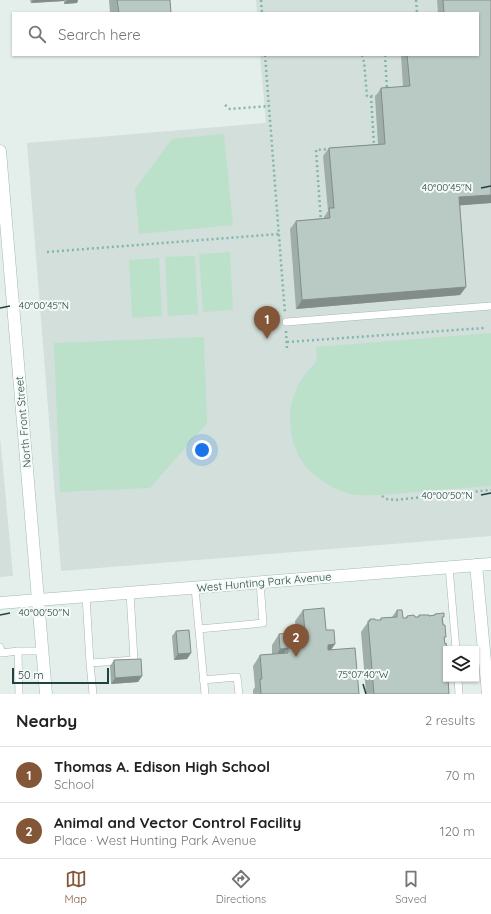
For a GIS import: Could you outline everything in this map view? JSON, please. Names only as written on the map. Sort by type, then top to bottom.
[{"type":"street","name":"North Front Street","points":[[0,151],[2,194],[46,694]]},
{"type":"street","name":"West Hunting Park Avenue","points":[[0,603],[491,564]]},
{"type":"street","points":[[476,565],[488,694]]},
{"type":"lane","points":[[286,322],[491,306]]},
{"type":"lane","points":[[449,567],[456,646]]},
{"type":"lane","points":[[199,629],[263,623],[260,582]]},
{"type":"lane","points":[[195,588],[205,694]]},
{"type":"lane","points":[[90,664],[134,660],[130,593]]},
{"type":"lane","points":[[86,596],[93,694]]},
{"type":"lane","points":[[18,651],[19,694]]},
{"type":"lane","points":[[0,653],[42,651]]},
{"type":"lane","points":[[203,680],[237,677],[238,694]]},
{"type":"lane","points":[[458,682],[459,694]]},
{"type":"path","points":[[261,0],[262,12]]},
{"type":"path","points":[[416,0],[417,12]]},
{"type":"path","points":[[265,56],[287,349]]},
{"type":"path","points":[[362,56],[367,96],[382,96]]},
{"type":"path","points":[[385,56],[387,95]]},
{"type":"path","points":[[367,146],[374,146],[371,96]]},
{"type":"path","points":[[225,105],[230,109],[269,106]]},
{"type":"path","points":[[321,226],[316,150],[337,148]]},
{"type":"path","points":[[47,252],[279,234]]},
{"type":"path","points":[[287,342],[484,328]]},
{"type":"path","points":[[382,496],[387,499],[395,500],[491,490]]},
{"type":"shaded area","points":[[256,0],[491,0],[491,536],[61,571],[27,143],[266,123],[260,56],[479,56],[479,12],[257,12]]},
{"type":"shaded area","points":[[0,436],[13,576],[0,577]]},
{"type":"green space","points":[[224,134],[233,225],[139,234],[135,189],[172,139]]},
{"type":"green space","points":[[230,252],[233,310],[203,312],[199,254]]},
{"type":"green space","points":[[195,256],[198,314],[168,316],[165,257]]},
{"type":"green space","points":[[159,258],[162,316],[132,318],[129,260]]},
{"type":"green space","points":[[491,333],[491,486],[385,495],[358,495],[343,492],[323,482],[304,464],[293,441],[290,411],[298,385],[317,361],[316,347]]},
{"type":"green space","points":[[204,337],[207,423],[150,488],[60,492],[54,343]]},
{"type":"building","points":[[117,0],[170,0],[171,12],[119,12]]},
{"type":"building","points":[[443,0],[491,0],[491,195],[459,197],[466,287],[302,300],[296,221],[330,218],[329,208],[334,208],[329,148],[385,144],[381,88],[410,86],[407,56],[479,56],[479,12],[444,12]]},
{"type":"building","points":[[324,608],[326,630],[334,630],[335,644],[328,645],[328,650],[355,648],[359,694],[261,694],[260,679],[262,679],[260,655],[288,653],[288,648],[280,649],[279,634],[305,632],[303,610]]},
{"type":"building","points":[[397,610],[402,610],[403,618],[414,615],[415,617],[419,617],[419,615],[429,616],[444,613],[444,617],[442,617],[443,625],[445,625],[446,637],[444,637],[447,646],[443,646],[443,682],[448,682],[449,694],[374,694],[368,621],[370,621],[370,619],[381,620],[381,618],[397,617]]},
{"type":"building","points":[[189,630],[191,653],[178,654],[176,631]]},
{"type":"building","points":[[141,659],[142,676],[115,678],[114,660]]},
{"type":"place","name":"Thomas A. Edison High School","points":[[267,339]]},
{"type":"place","name":"Animal and Vector Control Facility","points":[[296,657]]}]
